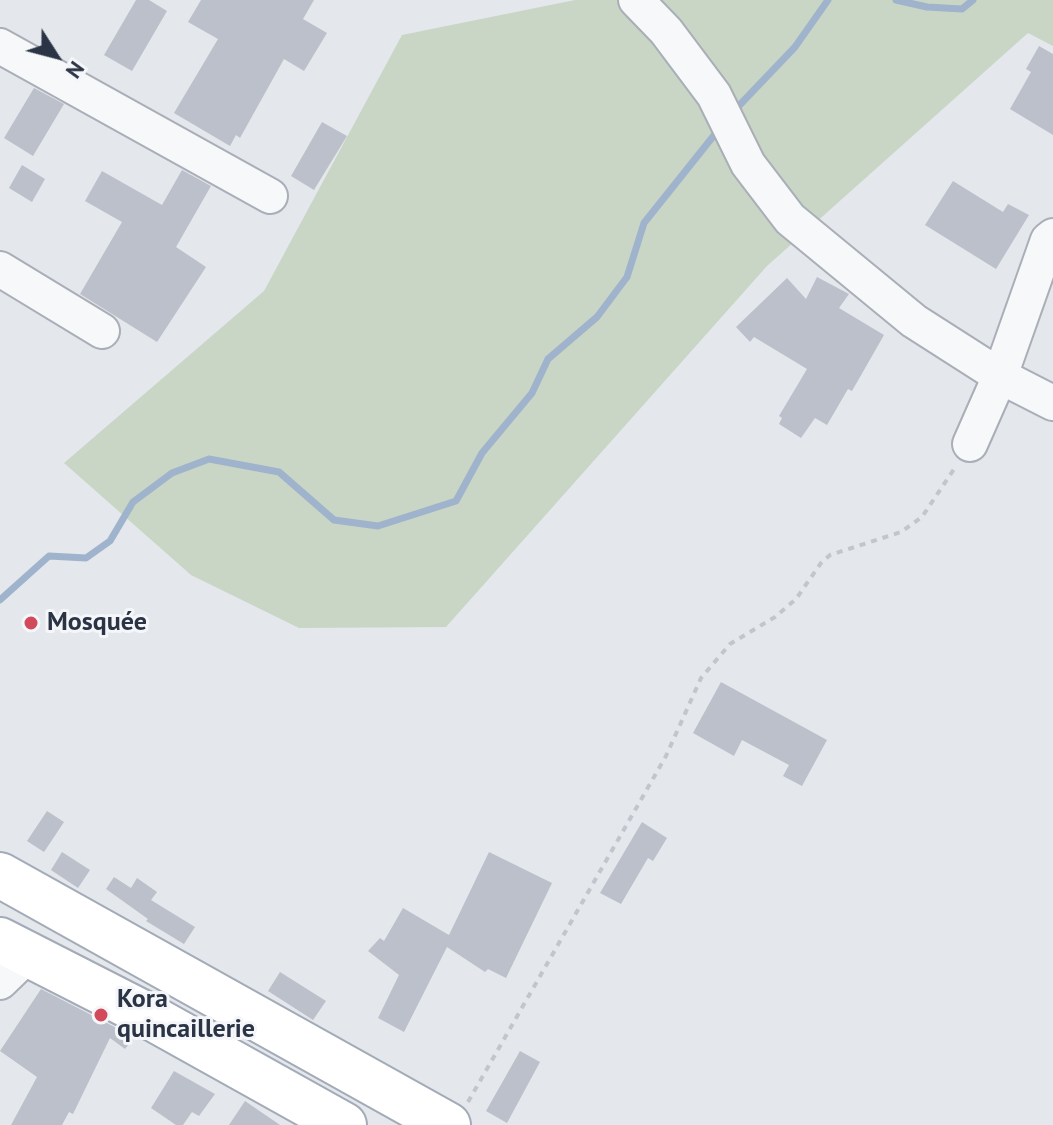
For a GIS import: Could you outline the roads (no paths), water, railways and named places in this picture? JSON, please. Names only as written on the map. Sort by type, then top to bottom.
[{"type":"main road","points":[[0,875],[455,1118]]},
{"type":"main road","points":[[9,959],[145,1014],[344,1125]]},
{"type":"street","points":[[636,0],[666,31],[714,95],[748,164],[790,219],[914,321],[1000,376],[1053,403]]},
{"type":"street","points":[[0,46],[270,196]]},
{"type":"street","points":[[970,444],[1000,376],[1048,240],[1053,236]]},
{"type":"street","points":[[0,269],[102,331]]},
{"type":"waterway","points":[[732,113],[795,47],[828,0]]},
{"type":"waterway","points":[[896,0],[927,7],[962,9],[973,0]]},
{"type":"waterway","points":[[0,600],[49,556],[86,558],[110,541],[133,502],[172,473],[209,459],[279,472],[334,520],[378,526],[456,501],[482,453],[532,393],[548,359],[597,317],[627,277],[644,223],[719,129]]},
{"type":"place","name":"Mosquée","points":[[31,623]]},
{"type":"place","name":"Kora quincaillerie","points":[[101,1015]]}]
